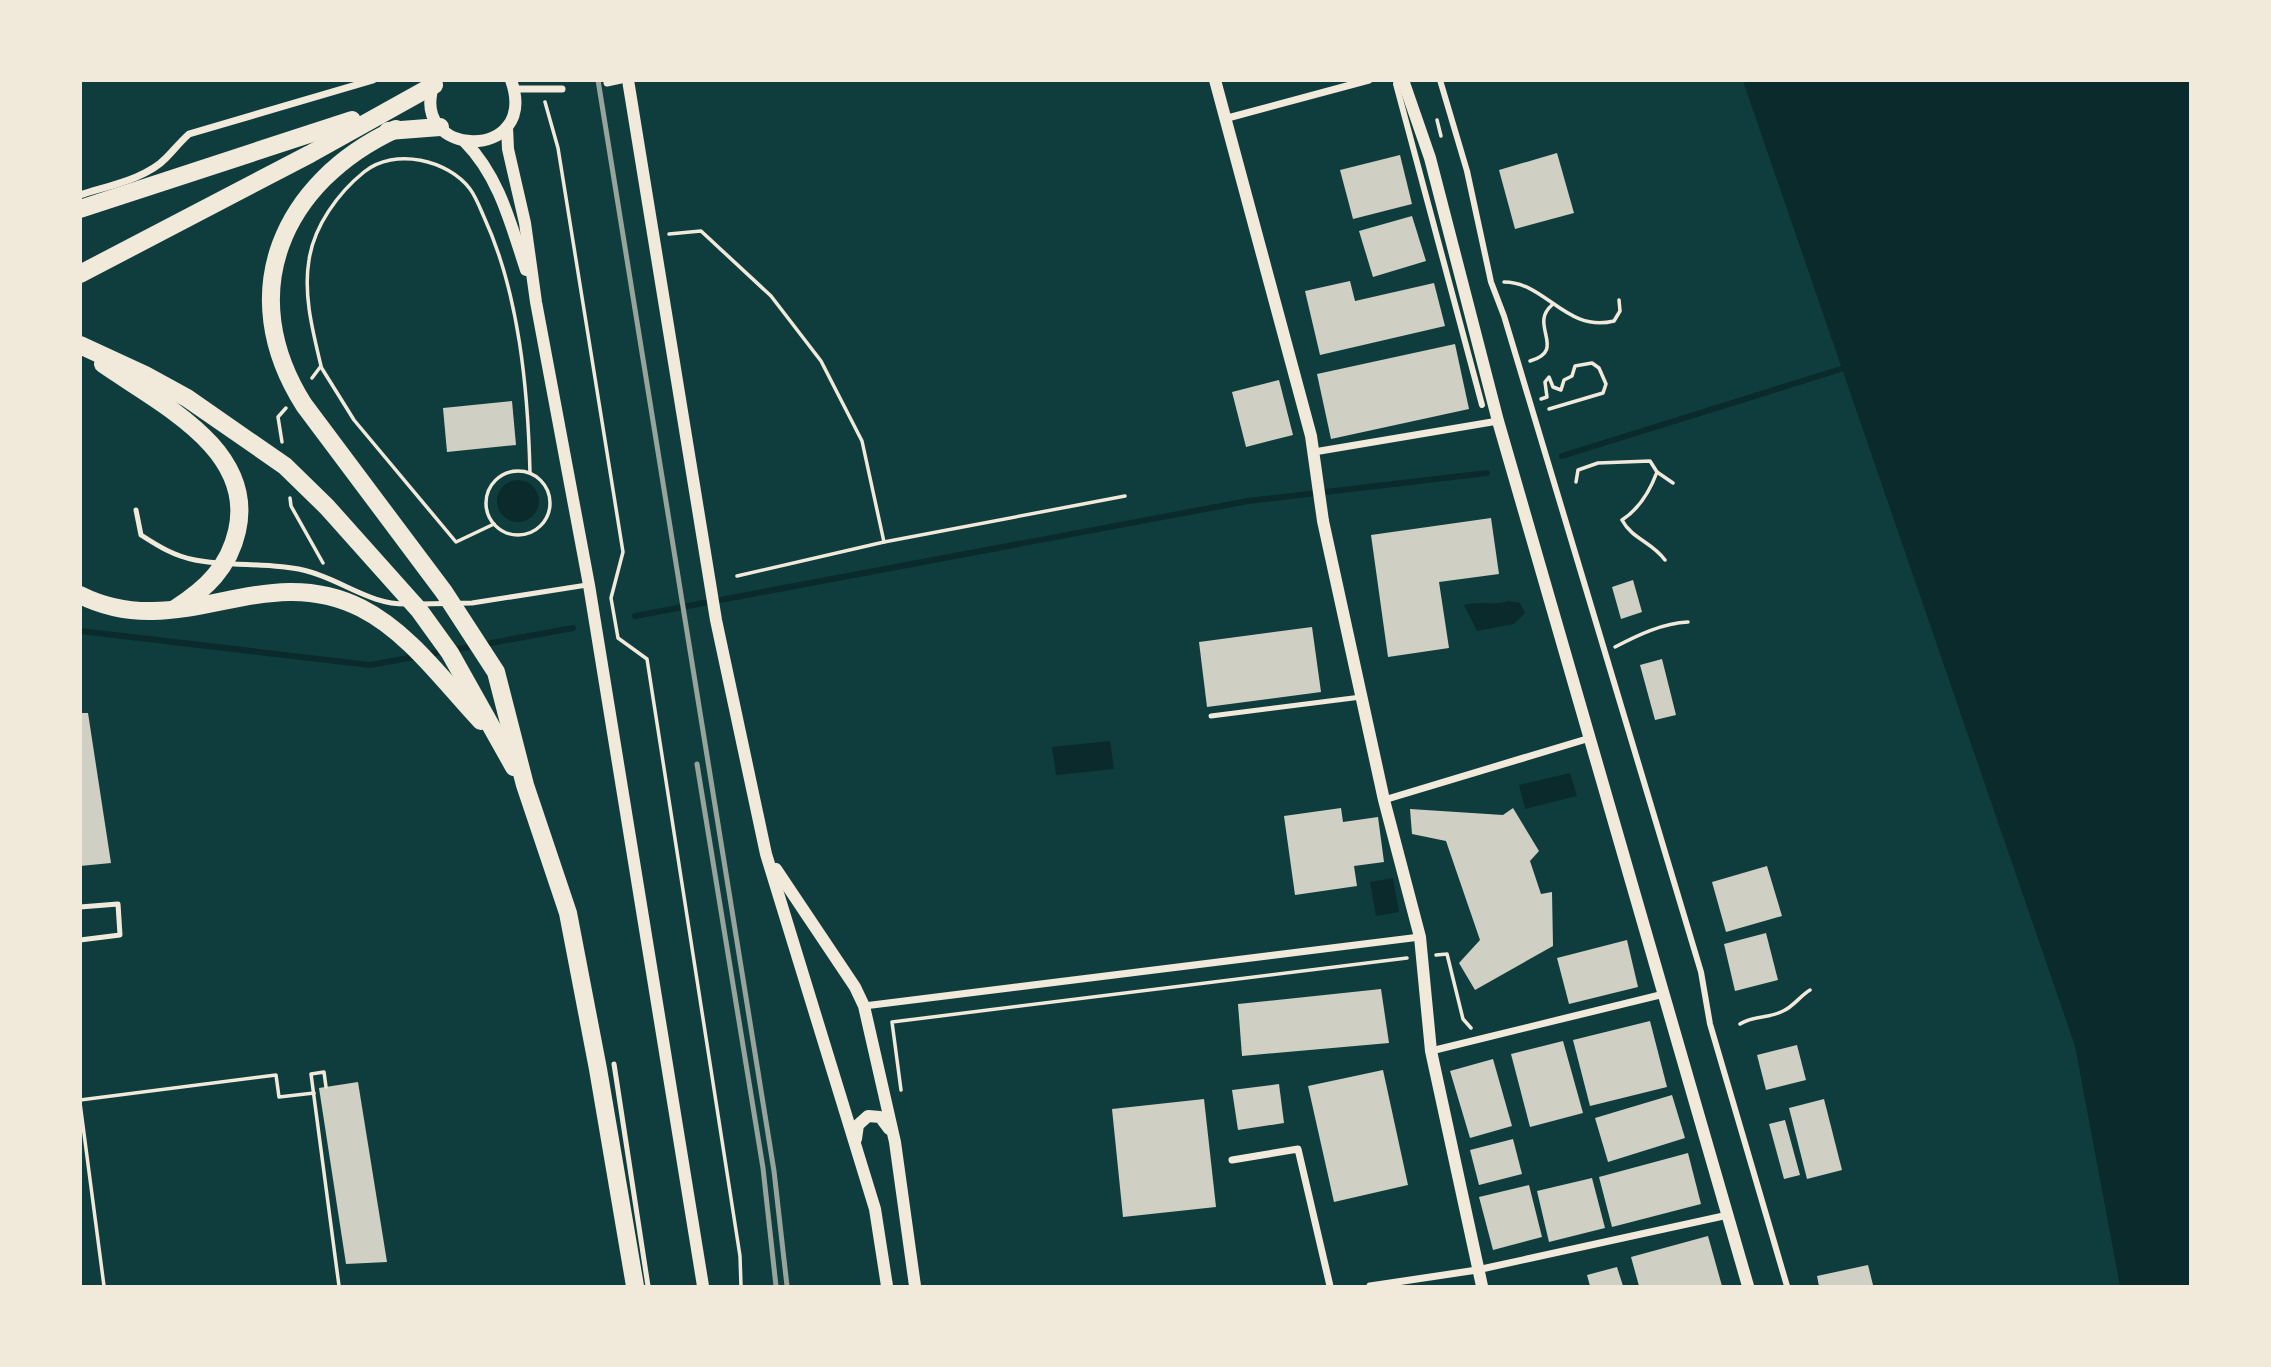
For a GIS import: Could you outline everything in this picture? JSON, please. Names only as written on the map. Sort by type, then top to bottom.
[{"type":"highway","points":[[80,274],[310,154],[434,83]]},
{"type":"highway","points":[[80,209],[389,108]]},
{"type":"highway","points":[[310,154],[396,129],[440,127]]},
{"type":"highway","points":[[396,129],[363,144],[334,167],[308,193],[287,226],[278,248],[269,306],[272,333],[289,381],[317,425],[444,592],[496,672],[525,785],[568,913],[635,1286]]},
{"type":"highway","points":[[80,347],[145,374],[187,398],[285,466],[367,549],[419,610],[450,653],[525,785]]},
{"type":"highway","points":[[80,347],[212,444],[227,462],[239,487],[241,515],[234,544],[219,573],[199,593],[169,613]]},
{"type":"highway","points":[[80,596],[100,605],[135,612],[169,613],[255,593],[279,591],[303,593],[358,607],[401,635],[497,739]]},
{"type":"street","points":[[80,195],[139,174],[166,158],[172,148],[189,134],[373,80]]},
{"type":"street","points":[[607,83],[621,80]]},
{"type":"street","points":[[628,80],[716,620],[766,855],[874,1209],[887,1286]]},
{"type":"street","points":[[1214,80],[1314,452],[1323,521],[1384,800],[1420,937],[1431,1051],[1482,1286]]},
{"type":"street","points":[[1224,119],[1369,80]]},
{"type":"street","points":[[1440,80],[1466,171],[1491,282],[1701,972],[1710,1024],[1787,1286]]},
{"type":"street","points":[[1399,82],[1482,405]]},
{"type":"street","points":[[1399,82],[1430,158],[1498,421],[1748,1286]]},
{"type":"street","points":[[434,83],[432,109],[440,127],[465,142],[482,159],[496,187],[536,302]]},
{"type":"street","points":[[465,142],[487,141],[507,127],[515,111],[513,85],[562,89]]},
{"type":"street","points":[[507,127],[508,149],[525,223],[536,302],[589,585],[704,1286]]},
{"type":"street","points":[[1314,452],[1498,421]]},
{"type":"street","points":[[1384,800],[1590,738]]},
{"type":"street","points":[[766,855],[855,987],[863,1006],[895,1142],[915,1286]]},
{"type":"street","points":[[863,1006],[1420,937]]},
{"type":"street","points":[[1431,1051],[1664,994]]},
{"type":"street","points":[[855,1146],[858,1125],[872,1115],[884,1120],[895,1142]]},
{"type":"street","points":[[1231,1160],[1298,1149],[1330,1286]]},
{"type":"street","points":[[1370,1286],[1478,1270],[1728,1214]]},
{"type":"lane","points":[[136,510],[141,535],[164,550],[195,561],[262,563],[306,570],[391,605],[472,603],[589,585]]},
{"type":"lane","points":[[1211,716],[1363,697]]},
{"type":"lane","points":[[80,907],[118,904],[120,935],[80,940]]},
{"type":"lane","points":[[614,1064],[648,1286]]},
{"type":"path","points":[[540,89],[558,148],[623,552],[611,597],[618,638],[647,659],[740,1256],[741,1286]]},
{"type":"path","points":[[494,524],[456,542],[354,420],[321,366],[308,297],[309,260],[332,204],[366,170],[387,162],[426,160],[457,175],[471,190],[500,253],[529,414],[530,472]]},
{"type":"path","points":[[653,236],[701,231],[771,296],[821,361],[862,442],[884,542]]},
{"type":"path","points":[[1511,282],[1535,289],[1552,305],[1573,317],[1598,324],[1614,321],[1619,300]]},
{"type":"path","points":[[1528,362],[1539,359],[1546,352],[1549,343],[1541,320],[1544,312],[1552,305]]},
{"type":"path","points":[[1528,402],[1547,397],[1545,382],[1549,377],[1553,387],[1561,390],[1564,380],[1572,376],[1575,366],[1592,363],[1599,368],[1606,384],[1603,393],[1549,409]]},
{"type":"path","points":[[303,388],[321,366]]},
{"type":"path","points":[[284,455],[278,417],[286,407]]},
{"type":"path","points":[[1576,482],[1578,470],[1598,463],[1650,461],[1657,472],[1673,483]]},
{"type":"path","points":[[509,472],[530,472],[540,478],[550,496],[548,517],[533,532],[512,534],[494,524],[486,505],[492,484],[509,472]]},
{"type":"path","points":[[1657,472],[1651,488],[1633,513],[1622,520],[1627,531],[1656,548],[1665,560]]},
{"type":"path","points":[[289,493],[292,506],[334,583]]},
{"type":"path","points":[[737,576],[884,542],[1125,496]]},
{"type":"path","points":[[1604,652],[1653,632],[1666,623],[1688,622]]},
{"type":"path","points":[[1447,954],[1463,1019],[1473,1031]]},
{"type":"path","points":[[902,1101],[892,1022],[1420,956]]},
{"type":"path","points":[[1740,1024],[1751,1016],[1766,1016],[1785,1011],[1798,997],[1810,990]]},
{"type":"path","points":[[326,1087],[324,1072],[311,1074],[339,1286]]},
{"type":"path","points":[[104,1286],[80,1101],[276,1075],[279,1097],[314,1093]]},
{"type":"water","points":[[1743,81],[2190,81],[2190,1286],[2120,1286],[2075,1046]]},
{"type":"water","points":[[518,480],[533,486],[539,501],[533,516],[518,522],[503,516],[497,501],[503,486]]},
{"type":"water","points":[[1497,603],[1520,603],[1525,613],[1514,624],[1477,631],[1464,605]]},
{"type":"water","points":[[1110,741],[1114,769],[1056,775],[1052,747]]},
{"type":"water","points":[[1570,773],[1577,796],[1525,809],[1519,785]]},
{"type":"water","points":[[1393,878],[1399,912],[1376,916],[1370,882]]},
{"type":"building","points":[[1557,153],[1574,213],[1515,229],[1499,170]]},
{"type":"building","points":[[1400,155],[1412,204],[1353,219],[1340,170]]},
{"type":"building","points":[[1412,216],[1426,261],[1373,277],[1359,231]]},
{"type":"building","points":[[1350,281],[1355,301],[1434,283],[1445,326],[1320,355],[1305,291]]},
{"type":"building","points":[[1455,344],[1469,409],[1331,439],[1317,374]]},
{"type":"building","points":[[1279,380],[1293,435],[1246,447],[1232,392]]},
{"type":"building","points":[[512,401],[516,445],[447,452],[443,408]]},
{"type":"building","points":[[1491,518],[1499,574],[1439,582],[1449,648],[1388,657],[1371,535]]},
{"type":"building","points":[[1633,580],[1642,612],[1621,619],[1612,587]]},
{"type":"building","points":[[1312,627],[1321,692],[1207,707],[1199,642]]},
{"type":"building","points":[[1662,659],[1676,715],[1655,720],[1640,665]]},
{"type":"building","points":[[80,713],[88,713],[111,863],[80,866]]},
{"type":"building","points":[[1341,808],[1343,822],[1378,817],[1384,862],[1354,866],[1357,886],[1295,895],[1284,816]]},
{"type":"building","points":[[1513,808],[1539,851],[1530,861],[1541,894],[1552,892],[1553,946],[1475,990],[1459,963],[1480,940],[1446,841],[1412,834],[1410,809],[1503,815]]},
{"type":"building","points":[[1767,866],[1782,916],[1726,932],[1712,882]]},
{"type":"building","points":[[1766,933],[1778,980],[1735,991],[1724,944]]},
{"type":"building","points":[[1627,940],[1638,987],[1569,1004],[1557,958]]},
{"type":"building","points":[[1381,989],[1389,1043],[1242,1056],[1238,1004]]},
{"type":"building","points":[[1650,1021],[1667,1087],[1590,1106],[1573,1040]]},
{"type":"building","points":[[1563,1041],[1583,1113],[1530,1127],[1511,1054]]},
{"type":"building","points":[[1797,1045],[1806,1080],[1766,1090],[1757,1055]]},
{"type":"building","points":[[1493,1059],[1512,1126],[1470,1138],[1450,1071]]},
{"type":"building","points":[[1383,1070],[1408,1185],[1334,1202],[1308,1086]]},
{"type":"building","points":[[358,1082],[387,1262],[346,1264],[319,1088]]},
{"type":"building","points":[[1279,1084],[1284,1123],[1238,1130],[1232,1090]]},
{"type":"building","points":[[1672,1095],[1685,1138],[1608,1162],[1595,1118]]},
{"type":"building","points":[[1204,1099],[1216,1207],[1123,1217],[1112,1109]]},
{"type":"building","points":[[1824,1099],[1842,1170],[1807,1179],[1789,1108]]},
{"type":"building","points":[[1785,1120],[1800,1175],[1784,1179],[1769,1124]]},
{"type":"building","points":[[1513,1139],[1522,1174],[1479,1185],[1470,1150]]},
{"type":"building","points":[[1688,1153],[1701,1204],[1612,1227],[1599,1177]]},
{"type":"building","points":[[1592,1178],[1605,1228],[1549,1242],[1537,1191]]},
{"type":"building","points":[[1529,1185],[1542,1237],[1493,1250],[1479,1197]]},
{"type":"building","points":[[1708,1236],[1722,1286],[1639,1286],[1631,1257]]},
{"type":"building","points":[[1868,1265],[1873,1285],[1819,1286],[1817,1276]]},
{"type":"building","points":[[1617,1267],[1623,1286],[1590,1286],[1587,1275]]},
{"type":"waterway","points":[[1562,456],[1841,369]]},
{"type":"waterway","points":[[635,616],[1248,501],[1487,473]]},
{"type":"waterway","points":[[80,631],[370,665],[573,628]]},
{"type":"railway","points":[[598,80],[774,1171],[787,1286]]},
{"type":"railway","points":[[697,764],[763,1168],[776,1286]]}]
